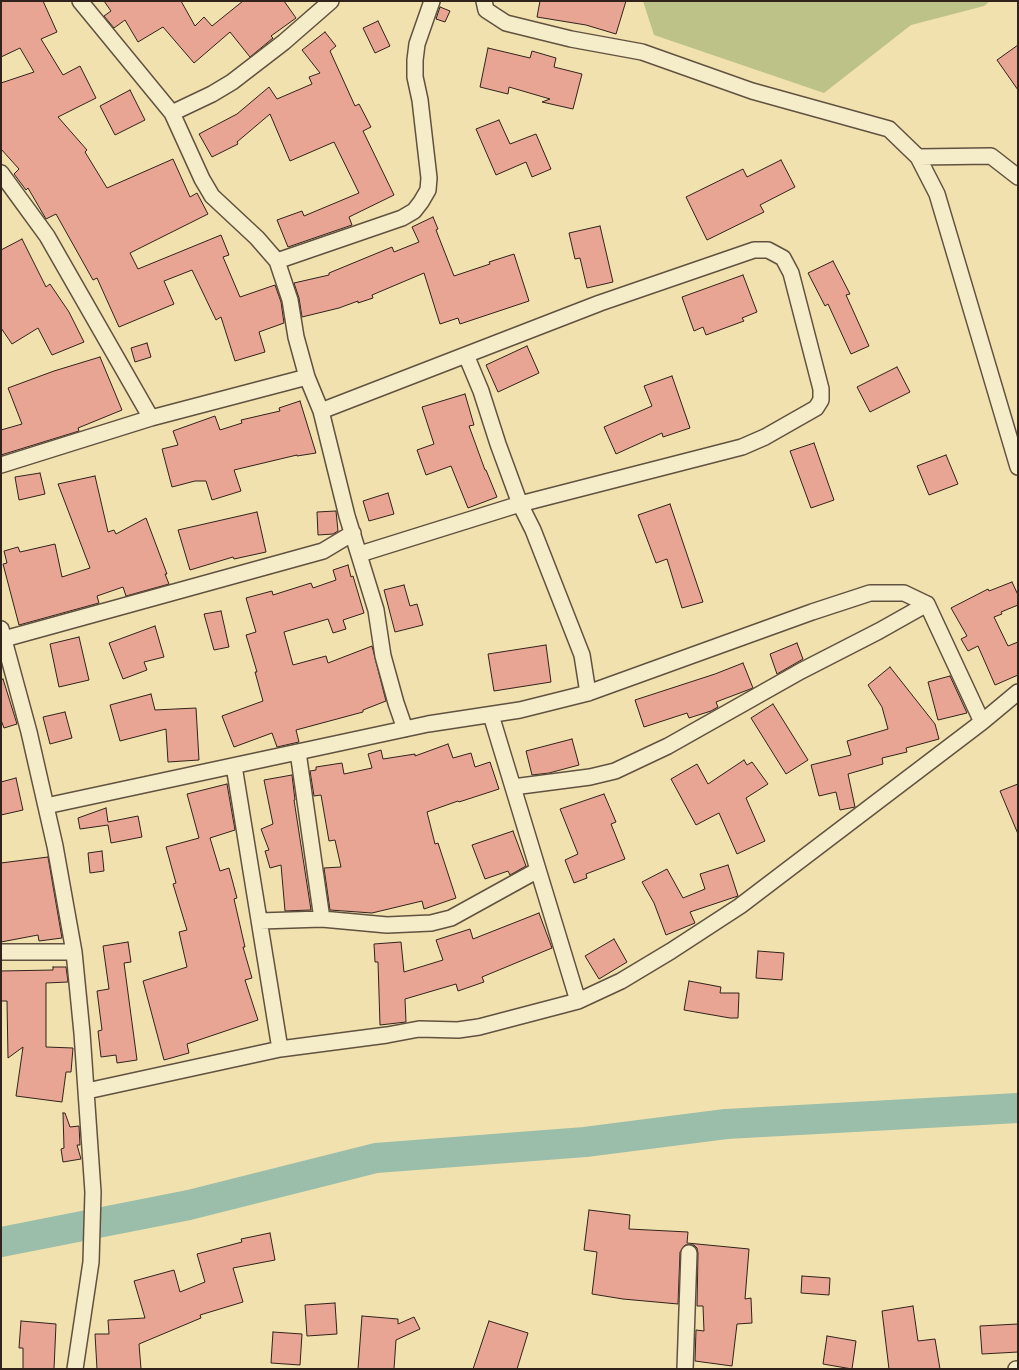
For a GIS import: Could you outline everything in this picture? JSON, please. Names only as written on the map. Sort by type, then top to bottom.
[{"type":"street","points":[[80,1],[172,113],[202,179],[212,196],[257,238],[277,262],[290,300],[296,337],[307,376],[321,411],[352,533],[376,610],[386,665],[405,729]]},
{"type":"street","points":[[172,113],[232,82],[284,42],[331,1]]},
{"type":"street","points":[[277,262],[402,218],[414,211],[421,202],[428,190],[430,178],[420,100],[415,77],[415,60],[417,44],[432,1]]},
{"type":"street","points":[[484,1],[486,10],[506,23],[571,39],[642,52],[752,91],[889,128],[918,157],[936,194],[1018,467]]},
{"type":"street","points":[[918,157],[990,156],[1018,177]]},
{"type":"street","points":[[1,173],[47,236],[151,418]]},
{"type":"street","points":[[321,411],[600,303],[754,250],[768,250],[783,258],[791,273],[822,389],[821,400],[816,408],[765,437],[742,447],[520,504],[360,554]]},
{"type":"street","points":[[466,355],[482,391],[498,444],[520,504],[533,530],[582,655],[588,693]]},
{"type":"street","points":[[1,465],[151,418],[307,376]]},
{"type":"street","points":[[75,1369],[91,1262],[93,1192],[87,1091],[74,952],[56,846],[3,634],[323,551],[352,533]]},
{"type":"street","points":[[46,806],[405,729],[520,710],[588,693],[870,593],[904,593],[927,604],[982,722]]},
{"type":"street","points":[[513,788],[590,777],[615,771],[668,746],[801,671],[927,604]]},
{"type":"street","points":[[87,1091],[280,1049],[419,1029],[465,1029],[578,1001],[620,981],[740,906],[982,722],[1018,692]]},
{"type":"street","points":[[491,715],[578,1001]]},
{"type":"street","points":[[298,752],[322,919]]},
{"type":"street","points":[[234,766],[280,1049]]},
{"type":"street","points":[[260,921],[322,919],[387,925],[431,923],[451,918],[538,870]]},
{"type":"street","points":[[1,952],[74,952]]},
{"type":"street","points":[[685,1369],[689,1253]]},
{"type":"green space","points":[[643,1],[990,1],[984,6],[911,25],[824,93],[654,35]]},
{"type":"building","points":[[1,1],[43,1],[57,32],[41,39],[63,75],[80,66],[96,98],[58,117],[87,150],[85,152],[107,188],[173,159],[190,197],[197,193],[208,214],[130,253],[138,269],[221,235],[229,255],[223,257],[240,297],[275,285],[281,302],[284,323],[259,332],[265,352],[235,361],[221,317],[216,320],[192,270],[164,281],[174,304],[119,327],[97,278],[93,280],[56,214],[46,219],[28,188],[26,190],[14,174],[19,169],[1,149],[1,83],[34,72],[20,48],[1,57]]},
{"type":"building","points":[[104,1],[181,1],[195,26],[204,17],[212,26],[243,1],[284,1],[296,18],[271,36],[273,38],[250,57],[230,32],[194,63],[163,27],[138,42],[125,20],[114,28],[104,16],[111,11]]},
{"type":"building","points":[[540,1],[626,1],[616,34],[586,25],[537,17]]},
{"type":"building","points":[[440,7],[450,11],[445,22],[436,19]]},
{"type":"building","points":[[378,21],[390,46],[375,53],[363,28]]},
{"type":"building","points":[[325,32],[336,46],[330,51],[355,106],[359,104],[371,127],[363,131],[394,195],[349,217],[352,225],[288,247],[277,220],[302,211],[304,216],[359,193],[334,142],[290,161],[270,114],[237,142],[238,144],[212,157],[199,134],[237,114],[269,87],[277,99],[312,84],[309,77],[320,73],[302,50]]},
{"type":"building","points":[[1018,45],[1018,90],[997,60]]},
{"type":"building","points":[[488,48],[530,58],[532,51],[556,58],[554,67],[582,74],[573,109],[542,102],[550,99],[509,87],[508,94],[480,87]]},
{"type":"building","points":[[130,90],[145,120],[115,135],[100,106]]},
{"type":"building","points":[[499,120],[510,144],[536,134],[551,169],[532,177],[526,162],[496,175],[476,129]]},
{"type":"building","points":[[781,160],[795,187],[760,205],[764,212],[707,240],[686,197],[743,169],[747,177]]},
{"type":"building","points":[[433,217],[438,229],[436,230],[454,276],[514,254],[529,301],[460,324],[458,318],[440,324],[424,273],[372,295],[373,298],[302,317],[294,283],[329,275],[329,273],[392,247],[394,252],[419,242],[412,227]]},
{"type":"building","points":[[600,226],[613,282],[587,288],[580,258],[575,259],[569,233]]},
{"type":"building","points":[[22,239],[46,287],[50,284],[69,312],[84,342],[52,355],[38,328],[12,344],[1,328],[1,250]]},
{"type":"building","points":[[833,261],[850,294],[846,295],[869,346],[851,354],[828,304],[825,306],[808,273]]},
{"type":"building","points":[[743,275],[757,312],[742,318],[744,321],[706,335],[703,327],[694,331],[682,297]]},
{"type":"building","points":[[147,343],[151,357],[135,362],[131,348]]},
{"type":"building","points":[[527,346],[539,373],[498,392],[486,365]]},
{"type":"building","points":[[100,357],[122,410],[78,428],[79,431],[1,455],[1,430],[22,424],[8,388]]},
{"type":"building","points":[[897,367],[910,392],[870,412],[857,387]]},
{"type":"building","points":[[672,376],[690,428],[663,437],[662,433],[616,454],[604,427],[652,406],[644,386]]},
{"type":"building","points":[[465,394],[474,425],[469,426],[497,497],[468,508],[451,466],[426,475],[417,450],[434,444],[422,407]]},
{"type":"building","points":[[300,401],[316,453],[297,455],[234,470],[241,491],[212,500],[206,481],[195,481],[172,487],[162,449],[178,445],[173,431],[215,416],[220,430],[242,423],[241,420],[280,411],[279,408]]},
{"type":"building","points":[[814,443],[834,500],[811,508],[790,451]]},
{"type":"building","points":[[946,455],[958,484],[929,495],[917,466]]},
{"type":"building","points":[[40,473],[45,494],[19,500],[15,477]]},
{"type":"building","points":[[95,476],[108,532],[114,530],[116,534],[146,518],[169,584],[126,596],[123,587],[97,596],[99,603],[19,625],[3,564],[7,563],[4,551],[18,547],[20,552],[55,544],[62,577],[90,568],[58,484]]},
{"type":"building","points":[[388,493],[394,514],[369,521],[363,501]]},
{"type":"building","points":[[670,504],[703,602],[682,608],[667,559],[656,563],[638,515]]},
{"type":"building","points":[[336,511],[338,531],[333,534],[318,535],[317,512]]},
{"type":"building","points":[[257,512],[266,552],[234,559],[233,557],[190,570],[178,530]]},
{"type":"building","points":[[348,565],[364,613],[343,620],[346,629],[333,633],[328,619],[284,632],[293,665],[326,656],[328,663],[372,646],[386,701],[363,710],[363,712],[296,730],[299,742],[277,747],[272,733],[234,747],[222,716],[263,701],[246,635],[256,632],[246,598],[272,591],[273,595],[311,583],[313,588],[336,580],[333,570]]},
{"type":"building","points":[[1012,582],[1018,595],[1018,605],[994,617],[1008,646],[1018,642],[1018,675],[995,685],[978,646],[968,651],[961,639],[967,636],[951,608],[988,589],[989,591]]},
{"type":"building","points":[[404,585],[410,606],[417,604],[423,625],[395,632],[384,590]]},
{"type":"building","points":[[221,611],[229,647],[214,650],[204,614]]},
{"type":"building","points":[[155,626],[164,657],[144,662],[147,670],[123,679],[109,643]]},
{"type":"building","points":[[79,637],[89,680],[59,687],[50,644]]},
{"type":"building","points":[[797,643],[803,659],[777,674],[770,654]]},
{"type":"building","points":[[546,645],[551,682],[494,691],[488,654]]},
{"type":"building","points":[[743,663],[753,688],[716,702],[718,707],[711,711],[689,718],[687,713],[644,727],[635,700]]},
{"type":"building","points":[[890,667],[935,724],[939,739],[906,748],[907,752],[882,758],[883,764],[848,774],[855,807],[840,810],[836,792],[819,796],[811,765],[851,755],[847,741],[888,729],[882,707],[868,685]]},
{"type":"building","points":[[950,676],[967,713],[938,720],[928,682]]},
{"type":"building","points":[[3,679],[17,724],[4,728],[1,720],[1,680]]},
{"type":"building","points":[[151,694],[155,710],[196,708],[199,760],[168,762],[166,729],[120,741],[110,705]]},
{"type":"building","points":[[773,704],[808,760],[786,774],[751,718]]},
{"type":"building","points":[[65,712],[72,738],[50,744],[43,717]]},
{"type":"building","points":[[572,739],[579,765],[549,773],[532,775],[526,751]]},
{"type":"building","points":[[448,744],[453,758],[471,753],[475,767],[490,762],[499,789],[427,812],[435,844],[438,843],[456,898],[424,909],[422,901],[372,913],[330,910],[324,868],[341,867],[335,840],[329,841],[321,795],[314,796],[310,771],[316,770],[316,767],[342,763],[344,774],[372,768],[368,754],[381,750],[383,759],[415,754],[415,756]]},
{"type":"building","points":[[744,760],[747,765],[752,762],[768,784],[746,798],[765,841],[737,854],[719,813],[696,825],[671,779],[697,764],[708,784]]},
{"type":"building","points":[[292,775],[294,800],[311,910],[285,911],[281,865],[270,868],[265,851],[269,850],[261,829],[273,824],[264,780]]},
{"type":"building","points":[[16,778],[23,810],[1,815],[1,782]]},
{"type":"building","points":[[227,784],[235,830],[210,838],[220,871],[229,868],[237,898],[234,899],[245,947],[243,947],[252,978],[245,980],[258,1020],[187,1044],[189,1053],[164,1060],[143,981],[187,967],[179,932],[187,930],[173,884],[176,883],[166,847],[199,838],[187,794]]},
{"type":"building","points":[[1018,784],[1018,834],[1000,791]]},
{"type":"building","points":[[604,794],[616,822],[611,824],[625,859],[586,874],[587,878],[574,883],[565,860],[578,854],[560,809]]},
{"type":"building","points":[[106,808],[108,822],[138,816],[142,837],[111,843],[108,825],[80,829],[78,818]]},
{"type":"building","points":[[513,831],[526,866],[510,875],[508,871],[485,879],[472,845]]},
{"type":"building","points":[[102,851],[104,871],[90,873],[88,853]]},
{"type":"building","points":[[48,857],[62,938],[39,941],[38,935],[1,942],[1,863]]},
{"type":"building","points":[[728,865],[738,896],[690,912],[695,923],[666,935],[654,903],[642,882],[667,869],[683,898],[705,889],[700,874]]},
{"type":"building","points":[[539,913],[552,948],[482,977],[484,982],[458,991],[456,984],[405,999],[406,1022],[380,1025],[378,962],[375,962],[374,944],[401,942],[404,972],[443,960],[436,940],[470,929],[473,939]]},
{"type":"building","points":[[614,939],[627,962],[599,979],[585,956]]},
{"type":"building","points":[[128,942],[131,962],[124,963],[137,1060],[117,1063],[116,1055],[101,1057],[98,1031],[102,1030],[97,991],[109,989],[103,946]]},
{"type":"building","points":[[758,951],[784,953],[782,980],[756,978]]},
{"type":"building","points":[[53,967],[66,967],[68,982],[46,983],[46,1047],[73,1048],[71,1072],[66,1072],[62,1102],[16,1096],[23,1047],[8,1058],[7,1001],[1,1001],[1,971],[53,970]]},
{"type":"building","points":[[689,981],[721,987],[720,993],[739,993],[738,1018],[684,1010]]},
{"type":"building","points":[[63,1113],[65,1113],[70,1127],[79,1126],[80,1145],[77,1145],[81,1159],[63,1162],[61,1149],[64,1148]]},
{"type":"building","points":[[589,1210],[630,1215],[629,1229],[688,1232],[687,1243],[749,1249],[745,1299],[751,1298],[752,1323],[737,1324],[732,1366],[695,1361],[696,1330],[704,1331],[703,1306],[697,1306],[698,1253],[694,1245],[685,1245],[680,1252],[678,1304],[592,1294],[597,1252],[584,1250]]},
{"type":"building","points":[[270,1233],[275,1260],[233,1268],[243,1302],[200,1315],[201,1318],[139,1344],[141,1369],[97,1369],[95,1334],[109,1334],[108,1320],[145,1318],[134,1281],[174,1270],[180,1292],[205,1282],[197,1254],[242,1242],[241,1239]]},
{"type":"building","points":[[802,1276],[830,1278],[829,1295],[801,1293]]},
{"type":"building","points":[[335,1303],[337,1334],[307,1336],[305,1305]]},
{"type":"building","points":[[913,1306],[918,1341],[935,1339],[940,1369],[889,1369],[882,1311]]},
{"type":"building","points":[[362,1316],[398,1319],[398,1324],[414,1317],[420,1329],[396,1340],[394,1369],[358,1369]]},
{"type":"building","points":[[21,1321],[56,1324],[54,1369],[23,1369],[23,1348],[19,1348]]},
{"type":"building","points":[[489,1321],[528,1333],[517,1369],[473,1369]]},
{"type":"building","points":[[1018,1324],[1018,1352],[982,1354],[980,1326]]},
{"type":"building","points":[[273,1332],[302,1334],[300,1365],[271,1363]]},
{"type":"building","points":[[827,1336],[856,1341],[852,1369],[823,1364]]},
{"type":"waterway","points":[[1,1242],[189,1205],[376,1158],[585,1142],[726,1124],[1018,1108]]}]
